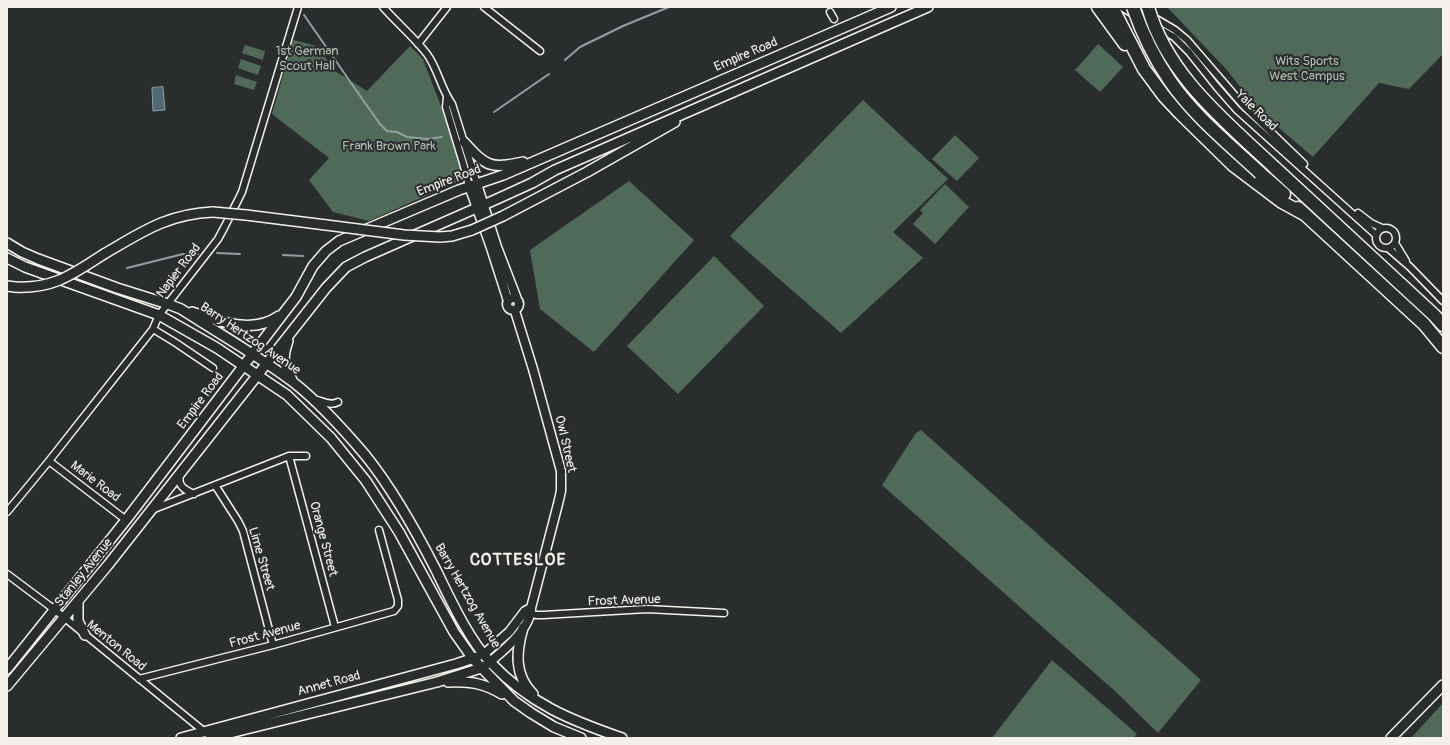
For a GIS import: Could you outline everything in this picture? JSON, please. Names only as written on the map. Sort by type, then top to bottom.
[{"type":"highway","points":[[1098,7],[1138,59],[1153,82],[1175,108],[1233,165],[1256,176]]},
{"type":"highway","points":[[1112,7],[1138,59]]},
{"type":"highway","points":[[1134,7],[1146,41],[1170,82],[1196,113],[1256,176],[1304,214],[1424,324],[1443,347]]},
{"type":"highway","points":[[1148,7],[1167,50],[1189,82],[1219,115],[1400,282],[1443,325]]},
{"type":"main road","name":"Empire Road","points":[[126,520],[296,297],[313,266],[331,247],[339,241],[390,218],[473,185],[503,175],[539,158],[891,7]]},
{"type":"main road","name":"Empire Road","points":[[151,510],[180,471],[335,278],[346,267],[532,183],[555,170],[928,7]]},
{"type":"main road","points":[[11,287],[39,287],[60,280],[166,220],[188,214],[213,212],[246,215],[404,235],[440,237],[457,235],[503,216],[662,130],[677,121],[683,114]]},
{"type":"main road","points":[[464,142],[479,158],[490,165],[496,166],[539,158]]},
{"type":"main road","name":"Barry Hertzog Avenue","points":[[7,243],[38,259],[117,288],[181,309],[267,363],[313,399],[367,457],[400,505],[450,598],[490,662]]},
{"type":"main road","name":"Barry Hertzog Avenue","points":[[7,258],[26,267],[159,315],[200,337],[287,395],[335,442],[366,481],[400,532],[454,632],[481,668]]},
{"type":"main road","points":[[181,309],[226,322],[249,326],[269,322],[286,310]]},
{"type":"main road","points":[[290,334],[284,352],[284,363],[294,383]]},
{"type":"main road","name":"Stanley Avenue","points":[[7,686],[151,510]]},
{"type":"main road","name":"Stanley Avenue","points":[[8,665],[55,610],[126,520]]},
{"type":"main road","points":[[78,601],[78,621],[85,635]]},
{"type":"main road","points":[[522,628],[517,653],[520,672],[529,690],[544,706]]},
{"type":"main road","name":"Annet Road","points":[[208,736],[473,659],[484,654]]},
{"type":"main road","points":[[490,662],[518,688],[544,706],[571,720],[622,738]]},
{"type":"main road","name":"Annet Road","points":[[181,738],[208,736],[437,682],[481,668],[490,662]]},
{"type":"main road","points":[[481,668],[514,701]]},
{"type":"main road","points":[[437,682],[472,682],[492,688],[554,727],[582,738]]},
{"type":"main road","points":[[1392,738],[1443,685]]},
{"type":"street","name":"Napier Road","points":[[7,512],[153,329],[159,315],[218,239],[242,192],[298,7]]},
{"type":"street","points":[[383,7],[418,44],[431,61],[447,97],[452,104],[464,142],[473,185]]},
{"type":"street","points":[[418,44],[447,7]]},
{"type":"street","points":[[484,7],[540,51]]},
{"type":"street","name":"Yale Road","points":[[1121,7],[1174,37],[1189,52],[1237,110],[1371,224],[1382,228]]},
{"type":"street","name":"Yale Road","points":[[1134,7],[1175,30],[1187,40],[1243,105],[1376,235]]},
{"type":"street","points":[[830,12],[834,19]]},
{"type":"street","points":[[447,97],[446,107],[463,163],[473,185],[480,206],[491,248],[508,301],[507,305],[508,308],[515,311],[519,307],[519,303],[480,206]]},
{"type":"street","points":[[1410,267],[1395,243],[1396,236],[1394,230],[1382,228],[1376,235],[1377,243],[1384,248],[1388,248],[1410,267],[1443,301]]},
{"type":"street","points":[[1388,248],[1395,243]]},
{"type":"street","points":[[508,301],[511,298],[517,299]]},
{"type":"street","name":"Owl Street","points":[[490,662],[511,642],[522,628],[529,611],[561,491],[561,476],[558,455],[540,390],[515,311]]},
{"type":"street","points":[[153,329],[213,368]]},
{"type":"street","points":[[313,399],[330,404],[335,404],[338,402]]},
{"type":"street","points":[[151,510],[289,456],[306,456]]},
{"type":"street","name":"Orange Street","points":[[289,456],[335,627]]},
{"type":"street","name":"Marie Road","points":[[49,461],[126,520]]},
{"type":"street","points":[[180,471],[178,480],[180,486],[194,494]]},
{"type":"street","name":"Lime Street","points":[[215,485],[243,531],[273,644]]},
{"type":"street","name":"Frost Avenue","points":[[138,679],[391,613],[397,609],[398,600],[379,530]]},
{"type":"street","name":"Menton Road","points":[[7,574],[55,610],[208,736]]},
{"type":"street","name":"Frost Avenue","points":[[529,611],[543,616],[647,609],[724,613]]},
{"type":"street","name":"Owl Street","points":[[484,654],[509,632],[529,611]]},
{"type":"green space","name":"Wits Sports West Campus","points":[[1167,7],[1443,7],[1443,54],[1409,89],[1379,83],[1313,157],[1258,110],[1227,70]]},
{"type":"green space","name":"Frank Brown Park","points":[[293,40],[317,46],[335,71],[367,91],[410,46],[423,59],[468,177],[369,221],[333,212],[309,180],[329,158],[272,114]]},
{"type":"green space","points":[[1098,44],[1123,67],[1100,92],[1075,70]]},
{"type":"green space","points":[[245,45],[265,51],[263,60],[242,53]]},
{"type":"green space","points":[[241,59],[261,66],[258,75],[238,68]]},
{"type":"green space","points":[[236,75],[257,82],[254,90],[234,84]]},
{"type":"green space","points":[[863,100],[948,179],[893,232],[923,258],[841,333],[730,236]]},
{"type":"green space","points":[[955,135],[979,158],[957,181],[932,159]]},
{"type":"green space","points":[[629,181],[694,240],[594,352],[540,309],[530,250]]},
{"type":"green space","points":[[945,184],[969,207],[935,244],[913,224],[923,213],[920,210]]},
{"type":"green space","points":[[714,256],[764,306],[678,394],[627,346]]},
{"type":"green space","points":[[921,430],[1201,680],[1158,733],[1116,692],[882,485],[916,433]]},
{"type":"green space","points":[[1052,660],[1137,734],[1133,738],[992,738]]},
{"type":"green space","points":[[1443,703],[1443,738],[1411,738]]},
{"type":"water","points":[[163,87],[165,110],[153,111],[152,88]]},
{"type":"waterway","points":[[565,60],[580,47],[623,26],[669,7]]},
{"type":"waterway","points":[[304,15],[380,124],[387,131],[397,132],[407,137],[428,139],[442,137]]},
{"type":"waterway","points":[[494,112],[549,74]]},
{"type":"waterway","points":[[217,253],[240,254]]},
{"type":"waterway","points":[[127,268],[183,254],[198,254]]},
{"type":"waterway","points":[[283,255],[303,256]]},
{"type":"district","name":"COTTESLOE","points":[[518,561]]},
{"type":"park label","name":"1st German Scout Hall","points":[[307,60]]}]
